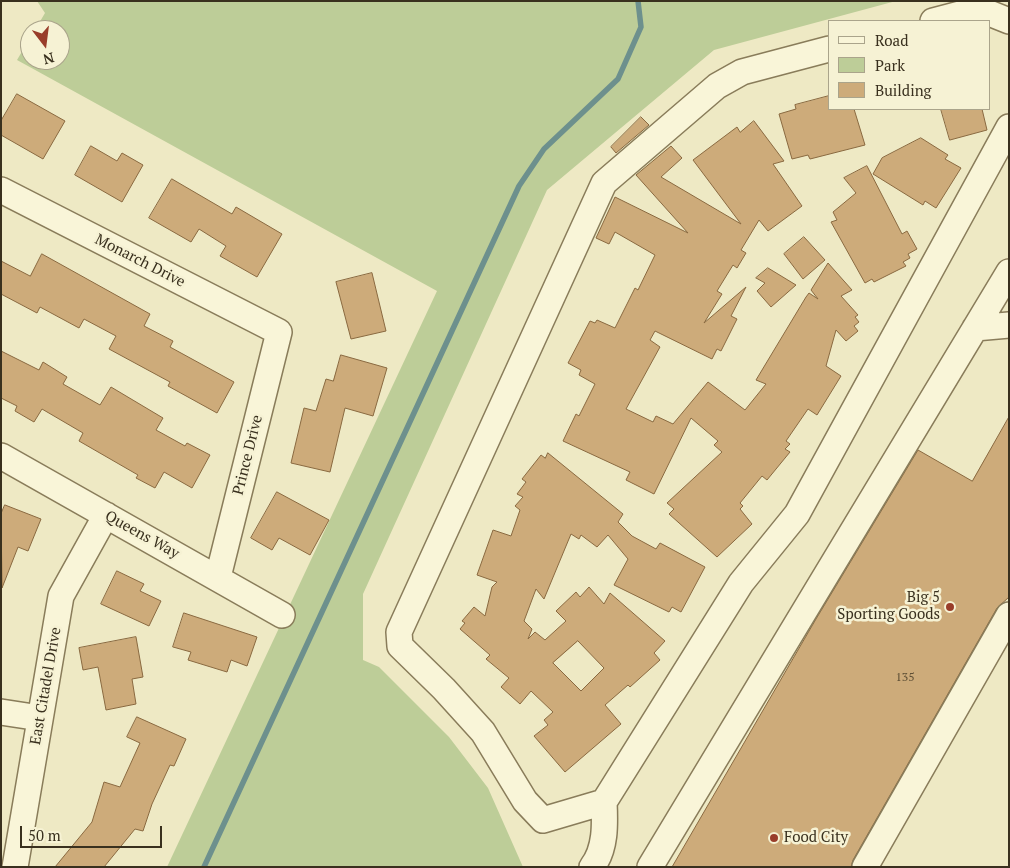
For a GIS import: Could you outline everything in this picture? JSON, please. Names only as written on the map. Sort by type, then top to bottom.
[{"type":"street","points":[[937,20],[979,9],[1009,21]]},
{"type":"street","points":[[604,802],[543,820],[525,801],[483,732],[444,689],[400,646],[400,632],[604,183],[717,86],[742,72],[828,49]]},
{"type":"street","points":[[592,867],[600,857],[605,824],[604,802],[741,583],[796,514],[1009,127]]},
{"type":"street","name":"Monarch Drive","points":[[1,190],[279,332]]},
{"type":"street","points":[[650,867],[1009,272]]},
{"type":"street","points":[[975,328],[1009,325]]},
{"type":"street","name":"Prince Drive","points":[[218,577],[279,332]]},
{"type":"street","name":"Queens Way","points":[[1,456],[218,577],[282,615]]},
{"type":"street","name":"East Citadel Drive","points":[[15,867],[61,596],[106,515]]},
{"type":"street","points":[[865,867],[1009,616]]},
{"type":"street","points":[[1,712],[40,718]]},
{"type":"green space","points":[[37,1],[896,1],[714,50],[547,190],[363,594],[363,660],[379,667],[449,737],[488,788],[523,867],[167,867],[437,291],[35,70],[70,70],[70,20],[41,20],[45,13]]},
{"type":"building","points":[[17,94],[65,121],[43,159],[1,135],[1,121]]},
{"type":"building","points":[[828,96],[828,110],[854,110],[865,145],[810,159],[808,155],[792,159],[779,114],[796,109],[795,105]]},
{"type":"building","points":[[941,110],[982,110],[987,130],[950,140]]},
{"type":"building","points":[[641,117],[649,125],[616,153],[611,147]]},
{"type":"building","points":[[754,121],[784,161],[773,164],[802,206],[768,231],[759,220],[741,250],[746,253],[737,268],[733,265],[717,291],[722,294],[704,323],[746,287],[731,316],[737,319],[721,351],[717,349],[712,359],[655,331],[650,340],[660,347],[626,409],[653,422],[656,416],[673,424],[708,382],[745,410],[766,384],[756,380],[806,297],[809,293],[818,299],[811,290],[828,263],[852,290],[841,296],[858,315],[855,317],[859,322],[854,326],[858,331],[846,341],[836,330],[826,366],[841,376],[817,415],[808,409],[786,441],[790,444],[785,449],[790,452],[767,480],[762,476],[740,503],[743,506],[740,509],[752,524],[717,557],[669,514],[674,509],[667,503],[722,452],[714,445],[718,441],[691,418],[654,494],[626,480],[630,472],[563,441],[576,414],[579,416],[595,384],[579,375],[581,370],[568,363],[590,321],[595,323],[597,320],[615,328],[635,288],[638,290],[655,255],[615,232],[609,244],[596,238],[615,197],[688,233],[636,175],[671,146],[682,158],[661,177],[741,224],[693,160],[737,127],[740,132]]},
{"type":"building","points":[[921,138],[948,155],[945,159],[961,168],[936,208],[925,201],[923,205],[873,174],[882,158]]},
{"type":"building","points":[[91,146],[117,161],[122,153],[143,165],[122,202],[75,175]]},
{"type":"building","points":[[867,166],[902,234],[907,231],[917,249],[908,254],[910,258],[903,262],[906,266],[874,282],[872,279],[865,283],[831,222],[837,220],[833,212],[856,193],[844,178]]},
{"type":"building","points":[[172,179],[232,214],[236,207],[282,234],[257,277],[220,256],[226,246],[199,229],[191,242],[149,218]]},
{"type":"building","points":[[804,237],[825,260],[803,279],[784,254]]},
{"type":"building","points":[[42,254],[150,314],[144,326],[173,341],[170,347],[234,382],[217,413],[168,386],[170,382],[109,349],[116,336],[84,319],[79,328],[40,307],[37,313],[1,294],[1,261],[30,276]]},
{"type":"building","points":[[768,268],[796,285],[771,307],[757,291],[765,283],[756,278]]},
{"type":"building","points":[[372,273],[386,331],[351,339],[336,282]]},
{"type":"building","points":[[1,351],[39,370],[43,362],[67,377],[63,384],[100,405],[111,387],[163,418],[156,430],[185,446],[187,443],[210,455],[192,488],[164,472],[155,488],[136,478],[138,475],[79,441],[83,433],[42,409],[34,422],[15,411],[17,406],[1,398]]},
{"type":"building","points":[[341,355],[387,368],[373,416],[345,408],[330,472],[291,463],[304,408],[316,411],[326,379],[333,381]]},
{"type":"building","points":[[1009,417],[1009,597],[997,608],[853,860],[851,867],[672,867],[816,619],[918,450],[972,481]]},
{"type":"building","points":[[548,453],[623,514],[618,522],[632,536],[656,549],[660,543],[705,567],[681,612],[672,607],[669,612],[614,585],[628,559],[608,535],[597,547],[581,535],[579,539],[571,534],[544,599],[536,589],[524,621],[532,629],[528,639],[535,632],[545,640],[566,621],[556,611],[576,592],[580,597],[589,587],[604,604],[610,593],[665,641],[654,653],[660,660],[630,687],[628,685],[605,705],[621,724],[565,772],[534,736],[548,725],[544,720],[553,712],[531,691],[520,704],[501,687],[509,678],[486,659],[490,655],[460,629],[465,623],[462,621],[474,607],[485,616],[492,587],[497,582],[477,575],[493,530],[511,536],[520,510],[515,506],[523,497],[517,494],[526,482],[522,479],[541,455],[545,458]],"holes":[[[578,641],[604,668],[581,691],[553,663]]]},
{"type":"building","points":[[277,492],[329,520],[310,555],[279,538],[272,550],[251,538]]},
{"type":"building","points":[[5,505],[41,519],[28,551],[18,547],[2,588],[1,514]]},
{"type":"building","points":[[117,571],[144,584],[140,591],[161,601],[149,626],[101,604]]},
{"type":"building","points":[[184,613],[257,637],[247,666],[231,660],[227,672],[188,660],[191,652],[173,647]]},
{"type":"building","points":[[136,637],[143,677],[132,679],[136,704],[106,710],[98,667],[83,670],[79,648]]},
{"type":"building","points":[[137,717],[186,739],[174,766],[170,765],[152,804],[143,831],[135,829],[104,867],[55,867],[92,822],[104,782],[120,787],[140,743],[127,737]]},
{"type":"waterway","points":[[204,867],[519,186],[544,149],[618,79],[641,27],[638,1]]},
{"type":"place","name":"Big 5 Sporting Goods","points":[[950,607]]},
{"type":"place","name":"Food City","points":[[774,838]]}]
